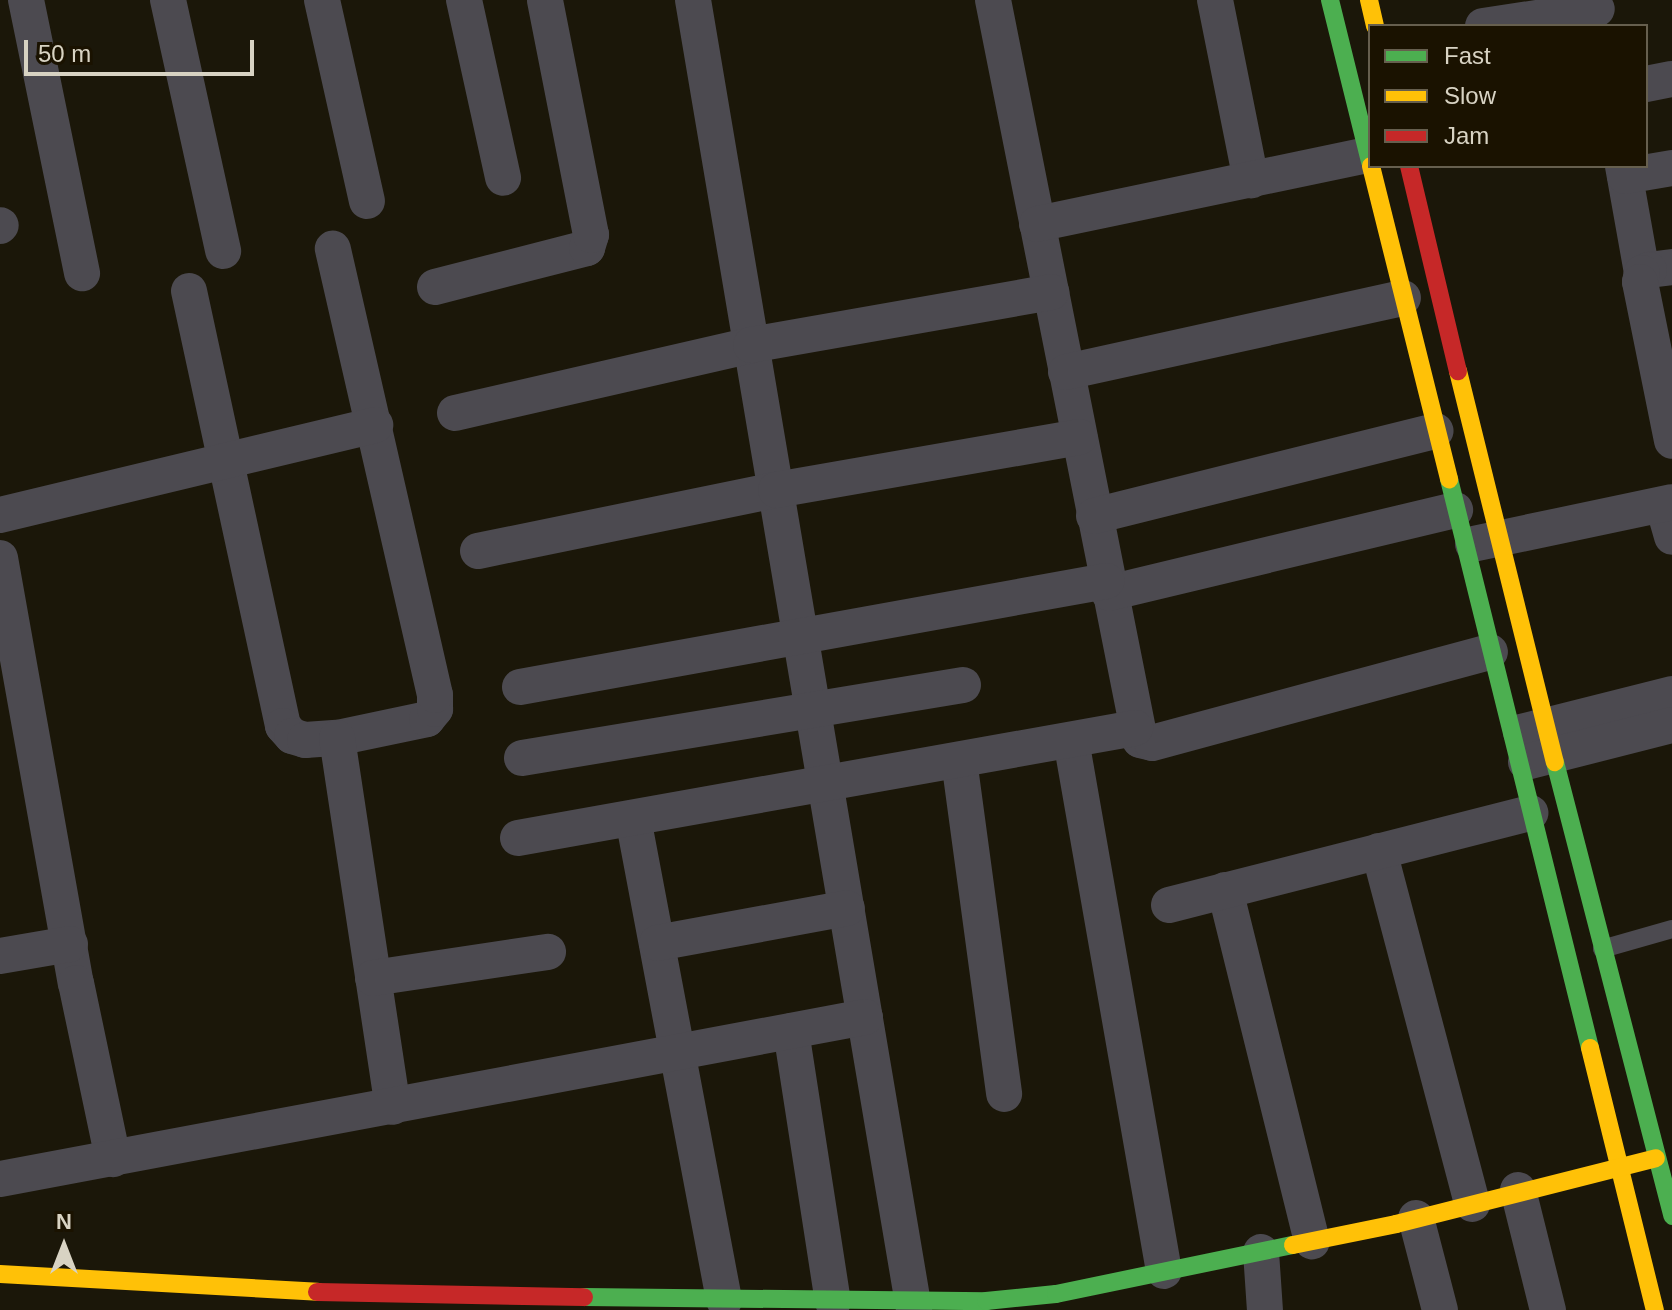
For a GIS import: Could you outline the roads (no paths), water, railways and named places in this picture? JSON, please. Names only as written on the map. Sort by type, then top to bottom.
[{"type":"street","points":[[168,0],[223,251]]},
{"type":"street","points":[[322,0],[367,201]]},
{"type":"street","points":[[464,0],[503,178]]},
{"type":"street","points":[[435,287],[587,248],[591,235],[545,0]]},
{"type":"street","points":[[693,0],[914,1307]]},
{"type":"street","points":[[993,0],[1135,728],[1140,740],[1152,743],[1490,652]]},
{"type":"street","points":[[1215,0],[1251,180]]},
{"type":"street","points":[[1330,0],[1351,58],[1368,150]]},
{"type":"street","points":[[1369,0],[1375,24]]},
{"type":"street","points":[[23,8],[82,273]]},
{"type":"street","points":[[1500,15],[1600,12]]},
{"type":"street","points":[[1648,84],[1672,79]]},
{"type":"street","points":[[1037,224],[1251,180],[1368,161]]},
{"type":"street","points":[[1372,168],[1455,510],[1481,543],[1550,741],[1602,949],[1659,1116],[1656,1158],[1672,1216]]},
{"type":"street","points":[[1409,168],[1481,543],[1490,652],[1655,1310]]},
{"type":"street","points":[[1672,168],[1624,171],[1657,270],[1640,282],[1672,441]]},
{"type":"street","points":[[189,291],[283,726],[292,736],[305,740],[337,738],[427,719],[435,709],[375,425],[333,248]]},
{"type":"street","points":[[455,413],[751,345],[1051,292]]},
{"type":"street","points":[[1066,372],[1403,298]]},
{"type":"street","points":[[0,515],[375,425]]},
{"type":"street","points":[[1094,516],[1436,431]]},
{"type":"street","points":[[478,551],[776,490],[1079,437]]},
{"type":"street","points":[[520,687],[801,634],[1108,587],[1455,510]]},
{"type":"street","points":[[1481,543],[1669,515]]},
{"type":"street","points":[[0,558],[70,944],[113,1159]]},
{"type":"street","points":[[522,758],[963,685]]},
{"type":"street","points":[[1550,741],[1672,694]]},
{"type":"street","points":[[1515,749],[1550,741],[1672,725]]},
{"type":"street","points":[[518,838],[1135,728]]},
{"type":"street","points":[[337,738],[393,1107]]},
{"type":"street","points":[[1071,740],[1164,1271]]},
{"type":"street","points":[[959,760],[1004,1094]]},
{"type":"street","points":[[1169,905],[1530,813]]},
{"type":"street","points":[[633,818],[724,1300]]},
{"type":"street","points":[[1379,851],[1472,1204]]},
{"type":"street","points":[[1225,890],[1312,1241]]},
{"type":"street","points":[[657,943],[847,908]]},
{"type":"street","points":[[0,956],[70,944]]},
{"type":"street","points":[[373,978],[548,952]]},
{"type":"street","points":[[0,1179],[865,1017]]},
{"type":"street","points":[[791,1031],[833,1302]]},
{"type":"street","points":[[0,1274],[171,1297],[352,1302],[662,1304],[724,1300],[783,1306],[833,1302],[914,1307],[1057,1302],[1164,1271],[1416,1218],[1518,1190],[1656,1158]]},
{"type":"street","points":[[1518,1190],[1548,1310]]},
{"type":"street","points":[[1416,1218],[1440,1310]]},
{"type":"street","points":[[1261,1252],[1265,1310]]},
{"type":"lane","points":[[1602,949],[1672,929]]}]
